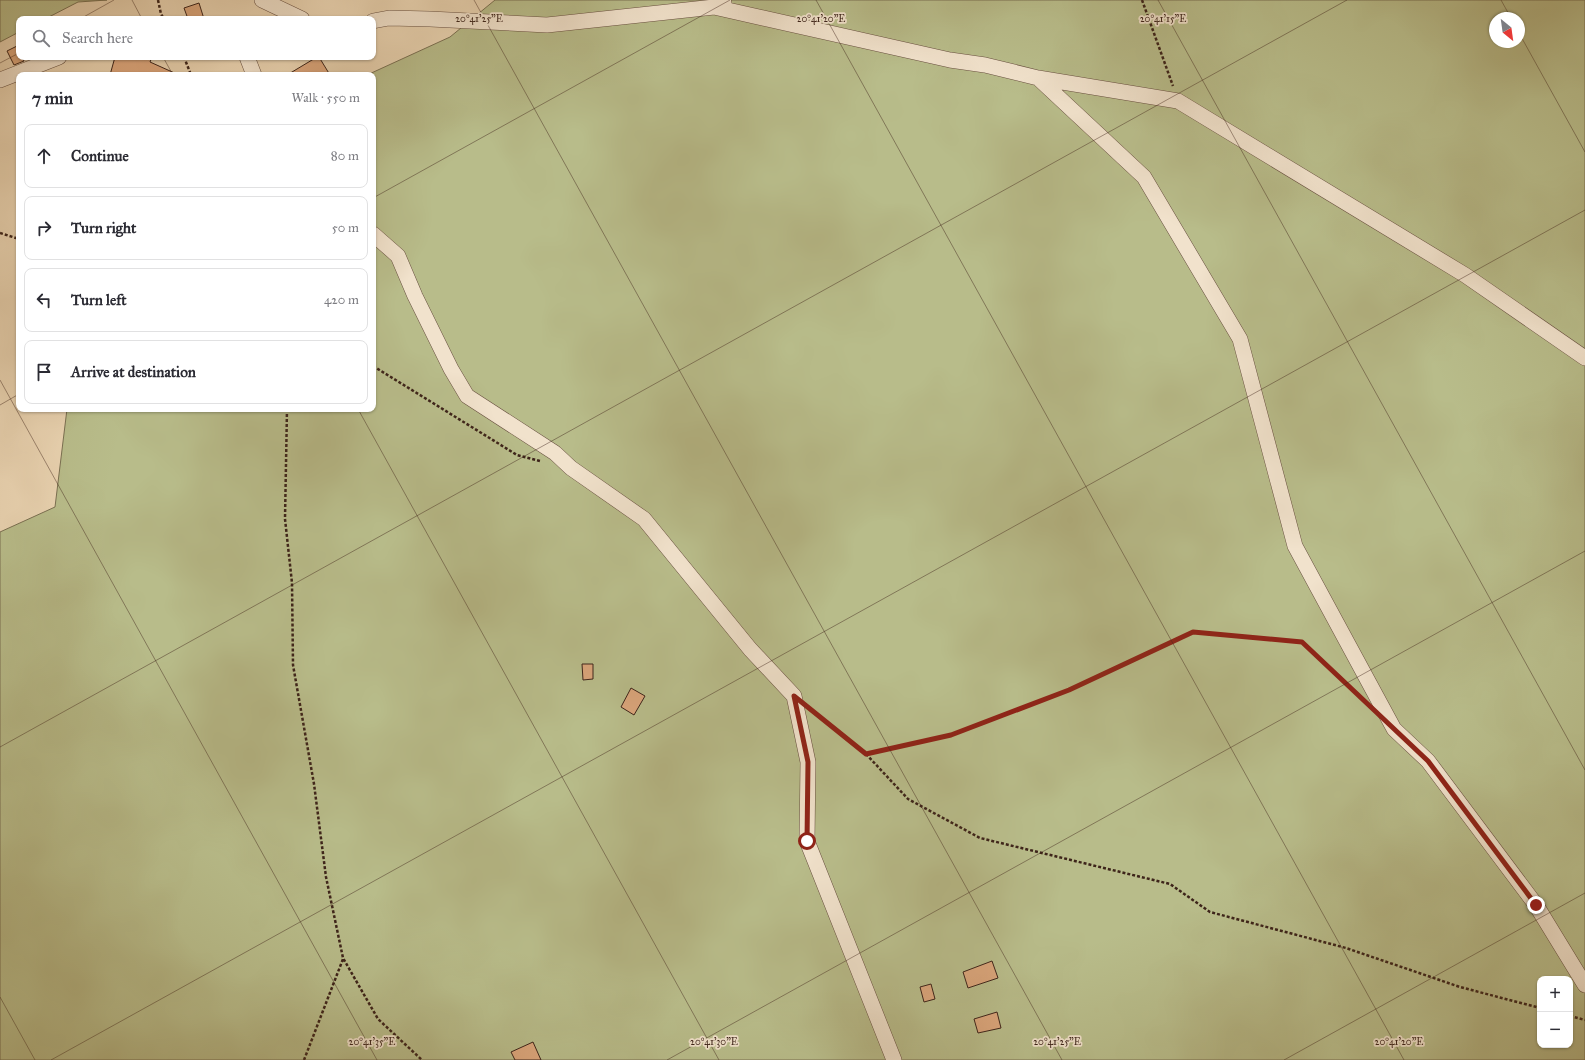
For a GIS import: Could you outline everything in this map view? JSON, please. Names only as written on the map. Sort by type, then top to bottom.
[{"type":"street","points":[[262,0],[296,16]]},
{"type":"street","points":[[376,20],[388,18],[430,19],[547,25],[714,7],[730,0]]},
{"type":"street","points":[[714,7],[950,60],[985,65],[1038,78],[1178,101],[1465,275],[1585,358]]},
{"type":"street","points":[[21,72],[51,60]]},
{"type":"street","points":[[248,60],[253,72]]},
{"type":"street","points":[[0,80],[16,74]]},
{"type":"street","points":[[1038,78],[1144,177],[1240,339],[1295,546],[1390,722],[1394,729],[1428,761],[1536,905],[1585,985]]},
{"type":"street","points":[[376,237],[398,256],[451,369],[467,396],[549,449],[571,468],[644,518],[750,648],[794,696],[808,762],[807,841],[894,1060]]},
{"type":"path","points":[[158,0],[162,16]]},
{"type":"path","points":[[1142,0],[1178,101]]},
{"type":"path","points":[[185,60],[190,72]]},
{"type":"path","points":[[0,233],[16,238]]},
{"type":"path","points":[[376,368],[517,455],[548,463]]},
{"type":"path","points":[[287,412],[285,519],[292,583],[293,665],[314,784],[326,877],[343,958],[378,1019],[422,1060]]},
{"type":"path","points":[[866,754],[951,735],[1069,690],[1193,632],[1302,642],[1365,702]]},
{"type":"path","points":[[810,710],[866,754],[908,799],[980,838],[1170,884],[1210,912],[1346,948],[1460,987],[1537,1007]]},
{"type":"path","points":[[304,1060],[343,958]]},
{"type":"path","points":[[1573,1017],[1585,1020]]},
{"type":"green space","points":[[0,0],[107,0],[78,2],[51,16],[16,16],[16,34],[0,42]]},
{"type":"green space","points":[[495,0],[1585,0],[1585,1060],[0,1060],[0,532],[55,507],[67,412],[376,412],[376,72],[374,72],[450,37]]},
{"type":"building","points":[[199,3],[203,16],[187,16],[184,8]]},
{"type":"building","points":[[16,46],[16,60],[24,61],[14,65],[7,51]]},
{"type":"building","points":[[114,60],[151,60],[150,62],[172,72],[111,72]]},
{"type":"building","points":[[312,60],[321,60],[328,72],[292,72]]},
{"type":"building","points":[[582,664],[593,664],[593,679],[583,680]]},
{"type":"building","points":[[631,688],[645,696],[634,715],[621,707]]},
{"type":"building","points":[[992,961],[998,978],[968,988],[963,972]]},
{"type":"building","points":[[931,984],[935,999],[924,1002],[920,987]]},
{"type":"building","points":[[997,1012],[1001,1028],[978,1033],[974,1019]]},
{"type":"building","points":[[533,1042],[541,1060],[515,1060],[511,1052]]},
{"type":"route","points":[[807,841],[808,762],[794,696],[866,754],[951,735],[1069,690],[1193,632],[1302,642],[1428,761],[1536,905]]}]
